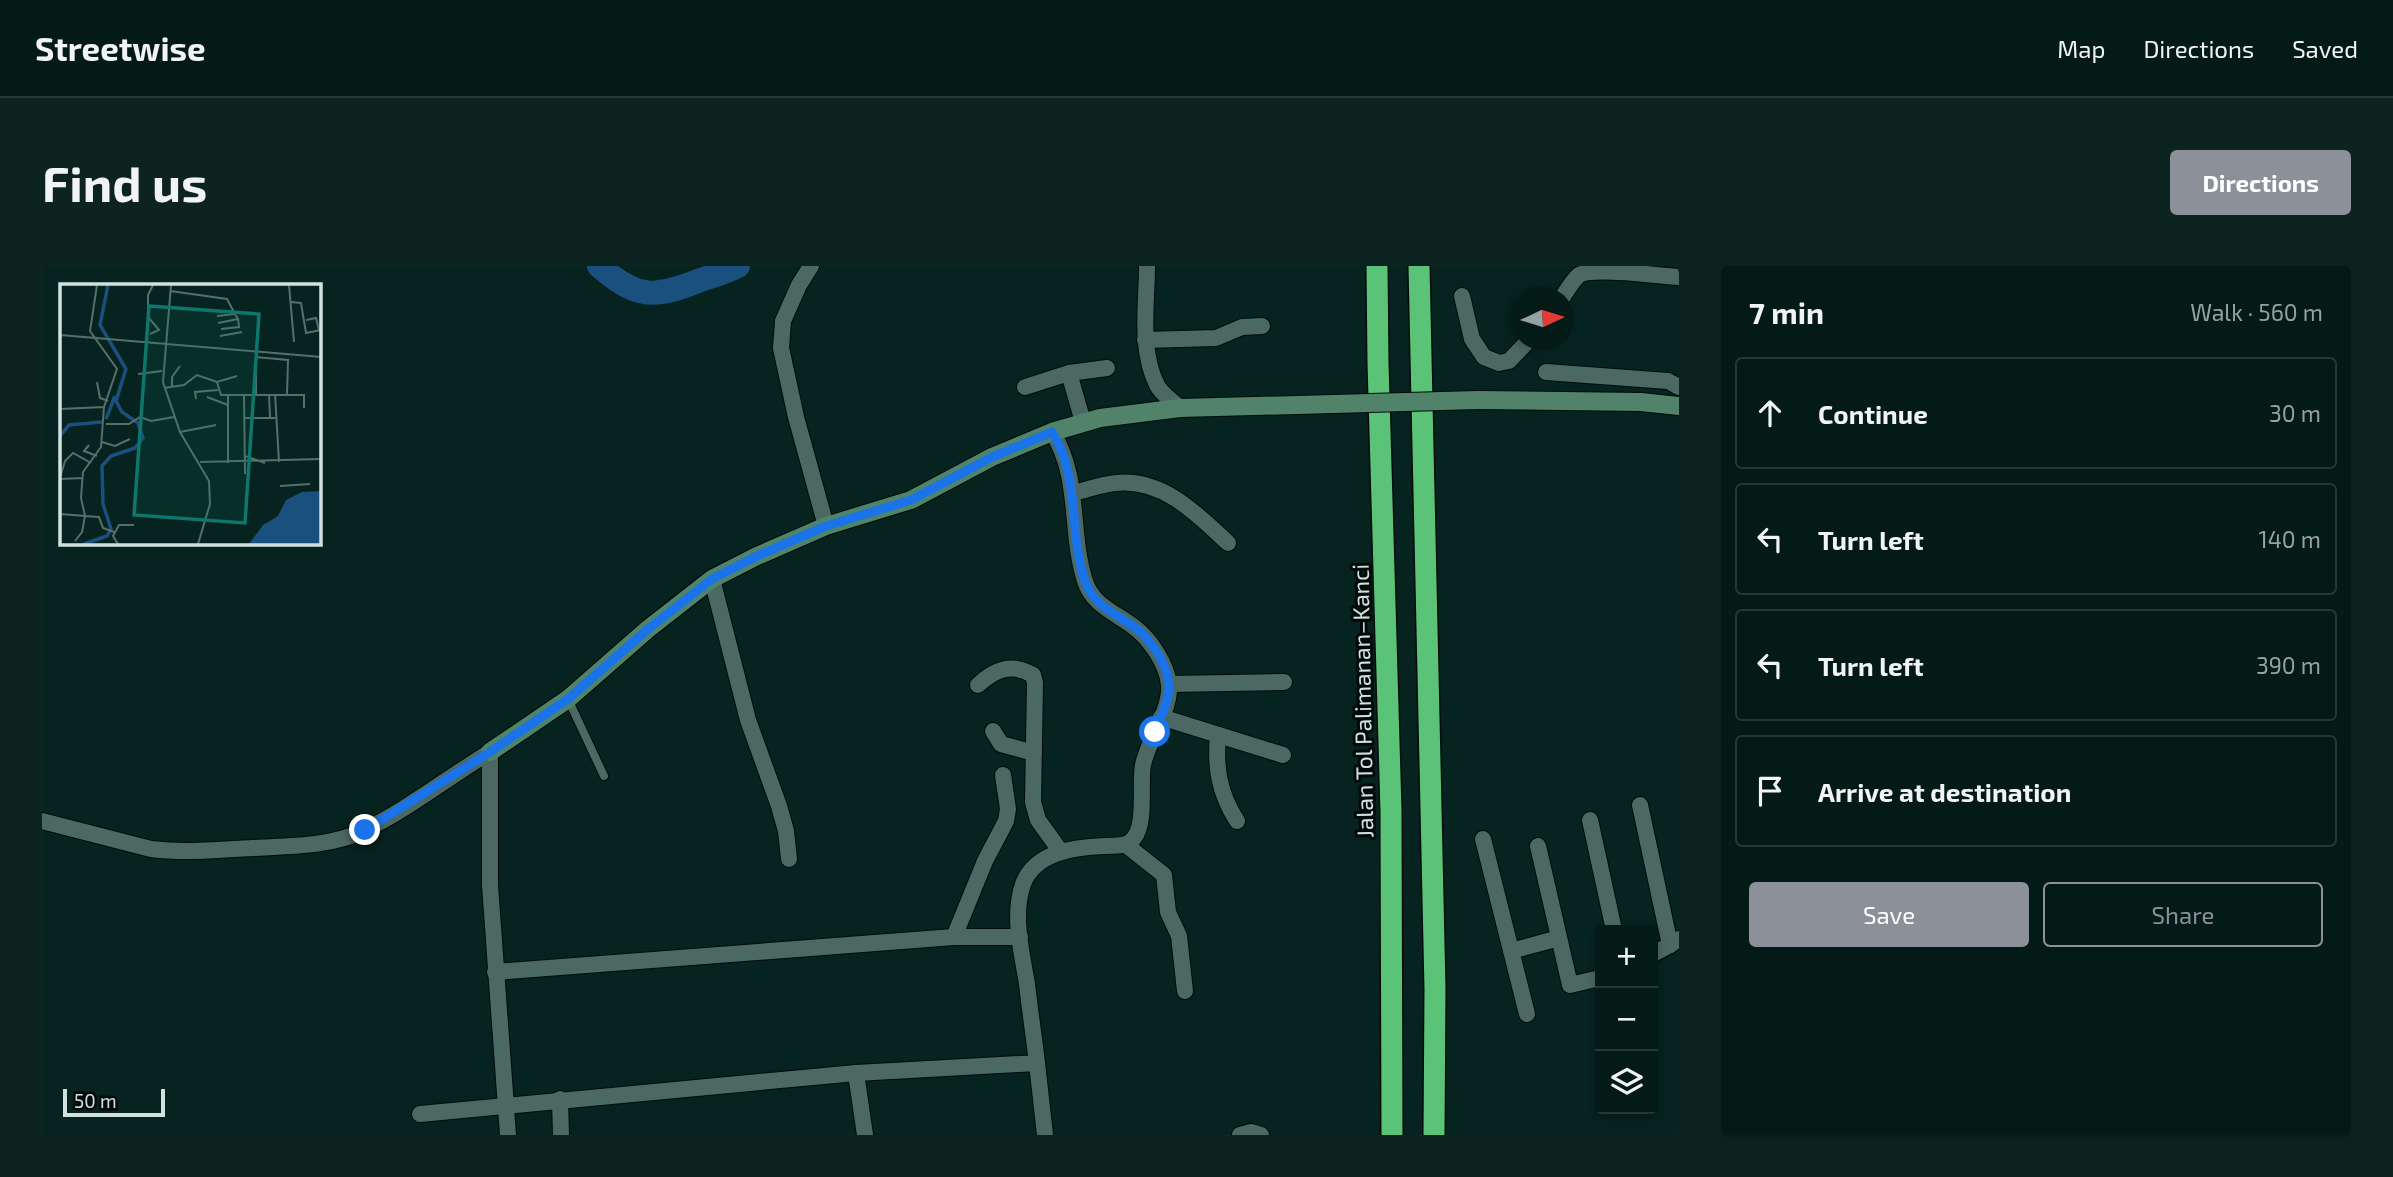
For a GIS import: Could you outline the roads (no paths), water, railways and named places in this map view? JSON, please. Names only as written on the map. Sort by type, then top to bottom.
[{"type":"highway","name":"Jalan Tol Palimanan–Kanci","points":[[1377,266],[1391,811],[1392,1135]]},
{"type":"highway","points":[[1419,266],[1435,989],[1434,1135]]},
{"type":"street","points":[[811,266],[783,321],[781,348],[796,417],[826,526]]},
{"type":"street","points":[[1147,266],[1147,359],[1158,388],[1180,408]]},
{"type":"street","points":[[1570,287],[1580,273],[1592,269],[1605,268],[1679,277]]},
{"type":"street","points":[[1462,296],[1472,339],[1484,356],[1499,363],[1509,361],[1519,350]]},
{"type":"street","points":[[1145,340],[1216,338],[1242,327],[1262,326]]},
{"type":"street","points":[[1025,387],[1069,373],[1107,368]]},
{"type":"street","points":[[1546,372],[1668,381],[1679,387]]},
{"type":"street","points":[[1069,373],[1083,422]]},
{"type":"street","points":[[42,821],[151,849],[190,852],[302,846],[333,841],[365,830],[490,752],[568,699],[648,629],[712,579],[826,526],[911,500],[992,457],[1083,422],[1180,408],[1478,400],[1679,405]]},
{"type":"street","points":[[1052,432],[1066,460],[1085,583],[1105,609],[1133,626],[1152,645],[1169,684],[1161,717],[1143,767],[1137,834],[1126,845]]},
{"type":"street","points":[[1073,493],[1117,483],[1140,484],[1179,500],[1228,543]]},
{"type":"street","points":[[712,579],[748,720],[786,831],[789,859]]},
{"type":"street","points":[[978,685],[993,671],[1009,669],[1026,671],[1033,675],[1033,802],[1038,820],[1061,852]]},
{"type":"street","points":[[1169,684],[1284,682]]},
{"type":"street","points":[[1161,717],[1283,755]]},
{"type":"street","points":[[993,731],[1001,744],[1034,753]]},
{"type":"street","points":[[1218,735],[1218,778],[1221,791],[1237,821]]},
{"type":"street","points":[[490,752],[490,885],[508,1135]]},
{"type":"street","points":[[954,937],[985,861],[1008,815],[1003,775]]},
{"type":"street","points":[[1640,805],[1674,942],[1658,951]]},
{"type":"street","points":[[1590,820],[1613,925]]},
{"type":"street","points":[[1483,839],[1527,1014]]},
{"type":"street","points":[[1045,1135],[1018,907],[1023,883],[1031,870],[1042,860],[1061,852],[1081,847],[1126,845],[1164,875],[1169,918],[1179,936],[1185,991]]},
{"type":"street","points":[[1538,846],[1570,985],[1595,979]]},
{"type":"street","points":[[495,972],[954,937],[1020,937]]},
{"type":"street","points":[[1511,951],[1559,938]]},
{"type":"street","points":[[420,1114],[856,1073],[1037,1063]]},
{"type":"street","points":[[856,1073],[865,1135]]},
{"type":"street","points":[[560,1099],[561,1135]]},
{"type":"street","points":[[1240,1135],[1251,1132],[1261,1135]]},
{"type":"lane","points":[[568,699],[604,776]]},
{"type":"waterway","points":[[599,266],[635,290],[657,293],[682,287],[738,266]]}]
